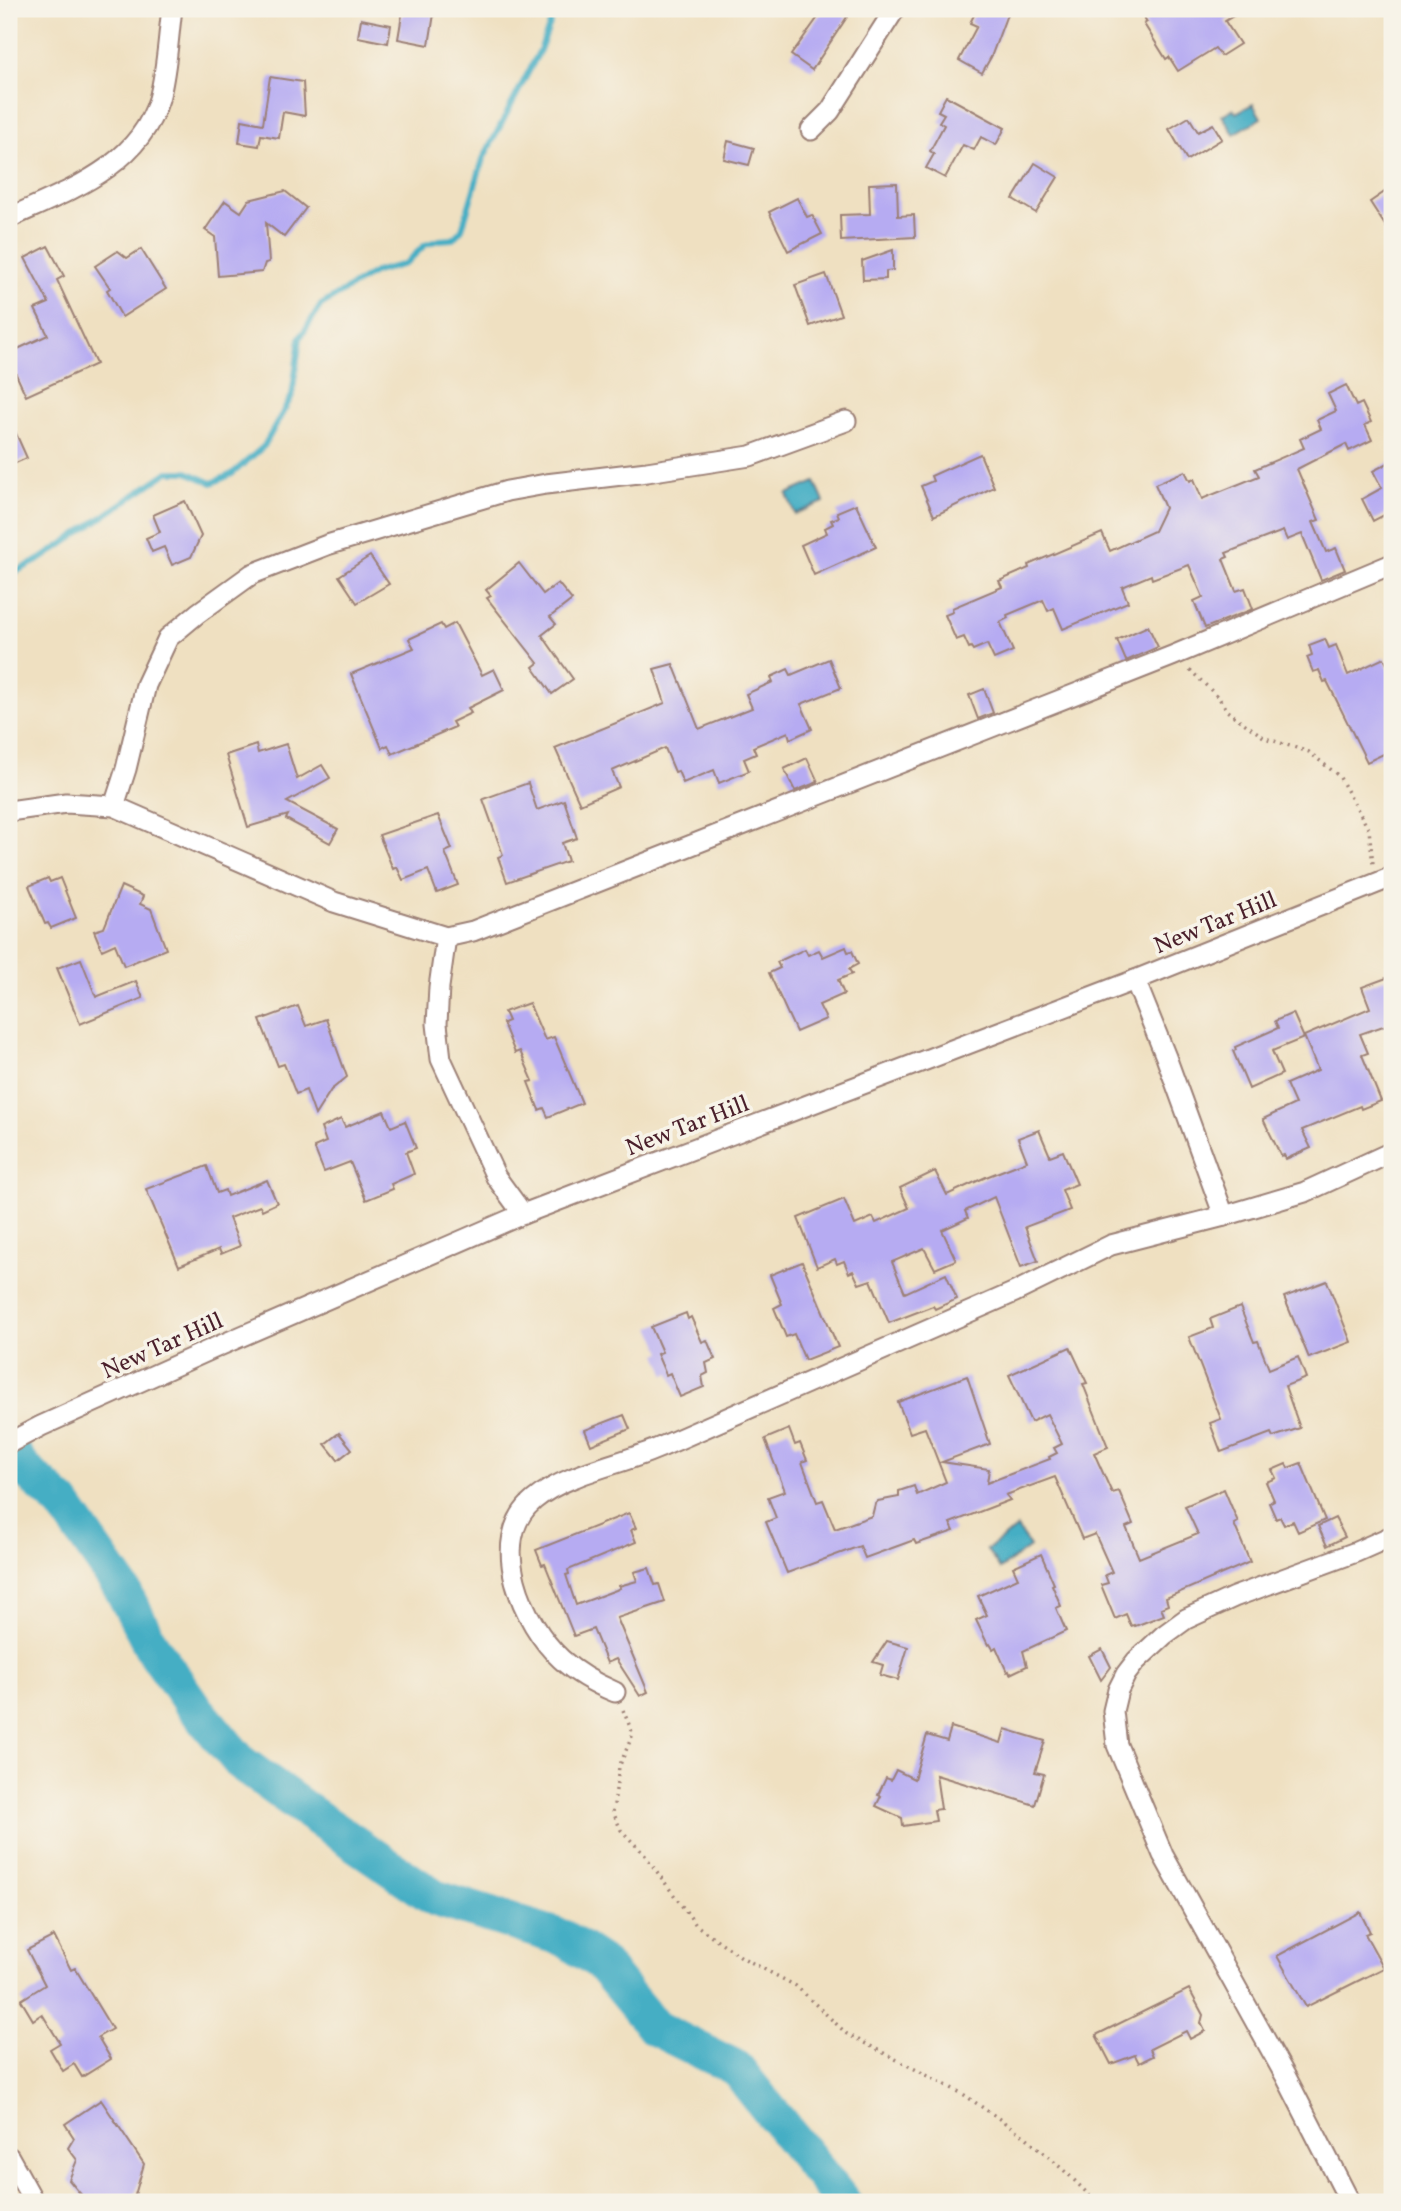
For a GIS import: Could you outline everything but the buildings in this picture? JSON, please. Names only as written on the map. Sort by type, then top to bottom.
[{"type":"street","points":[[9,218],[109,169],[139,139],[159,99],[172,9]]},
{"type":"street","points":[[811,130],[830,111],[895,9]]},
{"type":"street","points":[[114,806],[126,769],[146,685],[168,638],[252,574],[327,544],[507,491],[750,456],[846,421]]},
{"type":"street","points":[[9,811],[66,803],[114,806],[334,902],[446,937],[473,931],[1172,656],[1392,564]]},
{"type":"street","name":"New Tar Hill","points":[[9,1443],[41,1426],[523,1214],[1135,980],[1392,877]]},
{"type":"street","points":[[446,937],[437,1024],[441,1059],[496,1177],[523,1214]]},
{"type":"street","points":[[1135,980],[1224,1216]]},
{"type":"street","points":[[615,1692],[596,1684],[561,1659],[540,1634],[522,1603],[510,1548],[514,1527],[533,1501],[561,1484],[657,1449],[1015,1292],[1102,1248],[1305,1192],[1392,1152]]},
{"type":"street","points":[[1350,2202],[1286,2077],[1163,1855],[1117,1745],[1114,1711],[1118,1690],[1126,1674],[1164,1634],[1186,1619],[1234,1597],[1392,1536]]},
{"type":"street","points":[[9,2160],[34,2202]]},
{"type":"path","points":[[1172,656],[1208,686],[1227,711],[1265,738],[1309,752],[1339,776],[1369,830],[1374,866]]},
{"type":"path","points":[[615,1692],[633,1734],[619,1767],[613,1812],[621,1830],[644,1854],[696,1925],[743,1958],[796,1986],[847,2034],[963,2094],[1027,2138],[1096,2202]]},
{"type":"water","points":[[1253,104],[1261,118],[1234,134],[1222,115],[1233,109],[1236,113]]},
{"type":"water","points":[[815,482],[824,502],[795,514],[787,494]]},
{"type":"water","points":[[1017,1528],[1030,1547],[1000,1569],[987,1550]]},
{"type":"waterway","points":[[9,575],[41,559],[168,472],[187,472],[212,483],[232,474],[264,446],[292,396],[300,338],[321,305],[375,272],[405,264],[425,245],[453,239],[462,229],[483,159],[540,50],[556,9]]},
{"type":"waterway","points":[[9,1448],[24,1469],[63,1504],[122,1589],[152,1647],[191,1703],[241,1763],[435,1898],[563,1938],[600,1962],[655,2028],[736,2068],[843,2202]]}]
